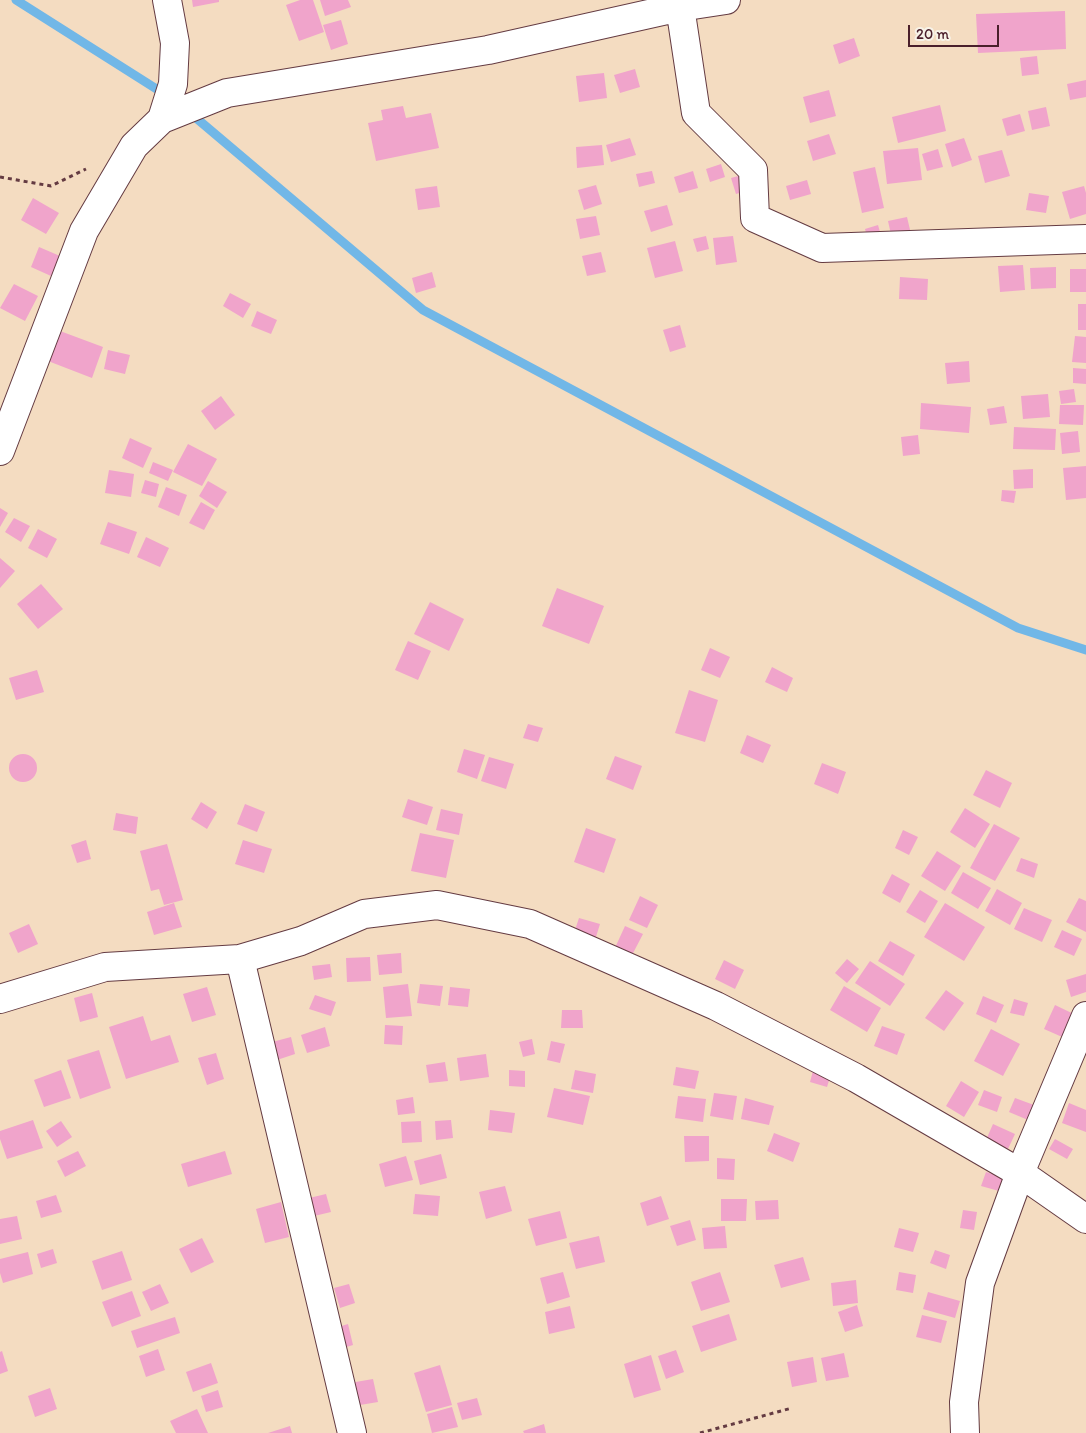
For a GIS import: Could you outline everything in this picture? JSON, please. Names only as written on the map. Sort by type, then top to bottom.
[{"type":"street","points":[[162,119],[173,84],[175,43],[167,0]]},
{"type":"street","points":[[0,451],[84,231],[134,146],[162,119],[226,93],[488,50],[679,3],[726,0]]},
{"type":"street","points":[[679,3],[696,113],[754,170],[755,218],[822,248],[1086,239]]},
{"type":"street","points":[[0,999],[105,967],[240,959],[301,941],[364,914],[437,905],[530,924],[716,1006],[856,1078],[1020,1173],[1086,1219]]},
{"type":"street","points":[[240,959],[352,1433]]},
{"type":"street","points":[[965,1433],[964,1402],[980,1283],[1020,1173],[1086,1016]]},
{"type":"path","points":[[0,178],[51,186],[92,166]]},
{"type":"path","points":[[700,1433],[792,1408]]},
{"type":"building","points":[[192,0],[219,0],[219,2],[193,7]]},
{"type":"building","points":[[300,0],[313,0],[324,32],[299,41],[286,5]]},
{"type":"building","points":[[320,0],[348,0],[351,7],[325,16]]},
{"type":"building","points":[[1065,11],[1066,49],[978,53],[976,14]]},
{"type":"building","points":[[341,20],[348,44],[331,50],[323,25]]},
{"type":"building","points":[[854,38],[860,56],[839,64],[833,45]]},
{"type":"building","points":[[1037,56],[1039,74],[1022,76],[1020,58]]},
{"type":"building","points":[[635,69],[640,87],[620,93],[614,75]]},
{"type":"building","points":[[604,73],[607,98],[579,102],[576,76]]},
{"type":"building","points":[[1086,80],[1086,97],[1070,100],[1067,84]]},
{"type":"building","points":[[829,90],[836,116],[810,123],[803,97]]},
{"type":"building","points":[[940,105],[946,131],[898,143],[892,117]]},
{"type":"building","points":[[403,106],[406,118],[431,113],[439,148],[376,161],[368,123],[383,120],[381,110]]},
{"type":"building","points":[[1046,107],[1050,126],[1032,130],[1028,111]]},
{"type":"building","points":[[1020,114],[1025,131],[1007,136],[1002,119]]},
{"type":"building","points":[[829,134],[836,154],[813,161],[807,141]]},
{"type":"building","points":[[630,138],[636,155],[611,162],[606,145]]},
{"type":"building","points":[[964,138],[972,160],[952,167],[945,144]]},
{"type":"building","points":[[602,145],[604,165],[577,168],[576,147]]},
{"type":"building","points":[[918,148],[922,180],[887,184],[883,151]]},
{"type":"building","points":[[938,149],[943,167],[927,171],[922,154]]},
{"type":"building","points":[[1002,150],[1010,176],[985,183],[978,156]]},
{"type":"building","points":[[721,164],[725,177],[710,182],[706,169]]},
{"type":"building","points":[[875,167],[884,208],[862,213],[853,172]]},
{"type":"building","points":[[652,171],[655,183],[639,187],[636,174]]},
{"type":"building","points":[[693,171],[698,188],[679,193],[674,177]]},
{"type":"building","points":[[749,173],[753,189],[736,194],[731,178]]},
{"type":"building","points":[[807,180],[811,194],[790,200],[786,186]]},
{"type":"building","points":[[596,185],[602,204],[584,210],[578,190]]},
{"type":"building","points":[[437,186],[440,207],[418,210],[415,189]]},
{"type":"building","points":[[1084,186],[1086,214],[1070,219],[1062,192]]},
{"type":"building","points":[[1029,193],[1049,196],[1046,213],[1026,210]]},
{"type":"building","points":[[33,198],[59,213],[46,234],[21,220]]},
{"type":"building","points":[[667,205],[673,225],[651,232],[644,211]]},
{"type":"building","points":[[596,216],[600,235],[580,239],[576,219]]},
{"type":"building","points":[[907,217],[911,234],[892,239],[888,221]]},
{"type":"building","points":[[878,225],[882,239],[869,243],[865,229]]},
{"type":"building","points":[[706,236],[709,249],[697,252],[693,239]]},
{"type":"building","points":[[733,236],[737,262],[716,265],[713,238]]},
{"type":"building","points":[[675,241],[683,271],[655,278],[647,248]]},
{"type":"building","points":[[39,247],[60,256],[51,276],[31,267]]},
{"type":"building","points":[[601,252],[606,272],[587,276],[582,256]]},
{"type":"building","points":[[1023,265],[1025,290],[1000,292],[998,266]]},
{"type":"building","points":[[1056,267],[1056,288],[1031,289],[1030,268]]},
{"type":"building","points":[[1070,269],[1086,269],[1086,292],[1070,292]]},
{"type":"building","points":[[432,272],[436,287],[416,293],[412,278]]},
{"type":"building","points":[[900,277],[928,279],[927,300],[899,299]]},
{"type":"building","points":[[14,284],[38,296],[25,321],[0,308]]},
{"type":"building","points":[[230,293],[251,304],[243,318],[223,306]]},
{"type":"building","points":[[1078,304],[1086,304],[1086,330],[1078,330]]},
{"type":"building","points":[[257,311],[277,320],[271,334],[251,326]]},
{"type":"building","points":[[680,325],[686,347],[670,352],[663,330]]},
{"type":"building","points":[[60,331],[103,347],[92,378],[48,361]]},
{"type":"building","points":[[1075,336],[1086,337],[1086,363],[1072,362]]},
{"type":"building","points":[[108,350],[130,355],[125,374],[104,369]]},
{"type":"building","points":[[969,361],[970,382],[947,384],[945,363]]},
{"type":"building","points":[[1073,368],[1086,369],[1086,384],[1073,383]]},
{"type":"building","points":[[1074,389],[1076,402],[1061,404],[1059,391]]},
{"type":"building","points":[[1048,394],[1050,417],[1023,419],[1021,396]]},
{"type":"building","points":[[221,396],[235,415],[215,430],[201,411]]},
{"type":"building","points":[[921,403],[971,407],[969,433],[920,429]]},
{"type":"building","points":[[1060,405],[1084,405],[1083,425],[1059,424]]},
{"type":"building","points":[[1004,406],[1007,423],[990,425],[987,409]]},
{"type":"building","points":[[1014,427],[1056,429],[1055,450],[1013,449]]},
{"type":"building","points":[[1078,431],[1080,452],[1062,454],[1060,433]]},
{"type":"building","points":[[918,435],[920,454],[903,456],[901,437]]},
{"type":"building","points":[[130,438],[152,448],[143,468],[122,458]]},
{"type":"building","points":[[188,444],[217,459],[202,486],[173,472]]},
{"type":"building","points":[[153,462],[173,470],[168,481],[149,473]]},
{"type":"building","points":[[1086,466],[1086,498],[1066,500],[1063,468]]},
{"type":"building","points":[[1033,469],[1033,488],[1014,489],[1013,470]]},
{"type":"building","points":[[109,470],[134,474],[131,497],[105,493]]},
{"type":"building","points":[[145,480],[159,484],[156,497],[141,493]]},
{"type":"building","points":[[208,481],[227,492],[217,508],[199,496]]},
{"type":"building","points":[[166,487],[187,495],[179,516],[158,507]]},
{"type":"building","points":[[1002,490],[1016,491],[1014,503],[1001,501]]},
{"type":"building","points":[[201,502],[215,510],[204,530],[189,523]]},
{"type":"building","points":[[0,508],[8,513],[0,527]]},
{"type":"building","points":[[14,518],[30,526],[21,542],[5,532]]},
{"type":"building","points":[[108,522],[137,532],[129,554],[100,544]]},
{"type":"building","points":[[38,529],[57,539],[47,558],[28,548]]},
{"type":"building","points":[[146,537],[169,548],[160,567],[137,557]]},
{"type":"building","points":[[0,558],[15,571],[0,588]]},
{"type":"building","points":[[41,584],[63,609],[38,629],[17,604]]},
{"type":"building","points":[[557,588],[604,606],[589,644],[542,626]]},
{"type":"building","points":[[430,602],[464,619],[449,651],[414,634]]},
{"type":"building","points":[[408,641],[431,651],[418,680],[395,670]]},
{"type":"building","points":[[710,648],[730,657],[720,678],[701,670]]},
{"type":"building","points":[[772,667],[793,678],[787,692],[765,682]]},
{"type":"building","points":[[37,670],[44,692],[16,700],[9,678]]},
{"type":"building","points":[[689,690],[718,700],[705,742],[675,733]]},
{"type":"building","points":[[528,724],[543,728],[538,742],[523,738]]},
{"type":"building","points":[[747,735],[771,745],[763,763],[740,753]]},
{"type":"building","points":[[464,749],[485,755],[477,779],[457,772]]},
{"type":"building","points":[[23,754],[33,758],[37,768],[33,778],[23,782],[13,778],[9,768],[13,758]]},
{"type":"building","points":[[615,756],[642,766],[633,790],[606,779]]},
{"type":"building","points":[[489,757],[514,764],[506,789],[481,781]]},
{"type":"building","points":[[822,763],[846,772],[838,794],[814,784]]},
{"type":"building","points":[[986,770],[1012,783],[1000,808],[973,795]]},
{"type":"building","points":[[408,799],[433,807],[427,825],[402,817]]},
{"type":"building","points":[[201,802],[217,812],[207,829],[191,819]]},
{"type":"building","points":[[245,804],[265,812],[257,832],[237,824]]},
{"type":"building","points":[[965,808],[990,824],[975,848],[950,832]]},
{"type":"building","points":[[441,809],[463,814],[459,835],[436,830]]},
{"type":"building","points":[[116,813],[138,817],[136,834],[113,830]]},
{"type":"building","points":[[994,824],[1020,838],[995,881],[970,868]]},
{"type":"building","points":[[586,828],[616,839],[604,873],[574,862]]},
{"type":"building","points":[[903,830],[918,837],[909,855],[895,848]]},
{"type":"building","points":[[420,833],[454,840],[446,878],[411,871]]},
{"type":"building","points":[[86,840],[91,859],[77,863],[71,845]]},
{"type":"building","points":[[243,840],[272,849],[264,873],[235,864]]},
{"type":"building","points":[[167,844],[183,900],[164,905],[159,889],[151,891],[140,851]]},
{"type":"building","points":[[937,851],[961,866],[945,891],[921,876]]},
{"type":"building","points":[[1021,858],[1038,864],[1034,878],[1016,871]]},
{"type":"building","points":[[963,872],[991,888],[978,909],[951,893]]},
{"type":"building","points":[[892,874],[910,884],[900,903],[882,893]]},
{"type":"building","points":[[997,889],[1022,903],[1010,925],[985,911]]},
{"type":"building","points":[[920,890],[938,901],[925,923],[906,912]]},
{"type":"building","points":[[640,896],[658,905],[647,928],[629,920]]},
{"type":"building","points":[[1079,898],[1086,901],[1086,932],[1066,922]]},
{"type":"building","points":[[174,903],[182,927],[154,935],[147,912]]},
{"type":"building","points":[[945,903],[985,927],[964,961],[924,937]]},
{"type":"building","points":[[1024,908],[1052,920],[1042,942],[1014,929]]},
{"type":"building","points":[[579,918],[600,924],[595,940],[574,933]]},
{"type":"building","points":[[29,924],[38,944],[18,953],[9,933]]},
{"type":"building","points":[[625,926],[643,934],[631,957],[614,950]]},
{"type":"building","points":[[1062,930],[1082,939],[1074,956],[1054,947]]},
{"type":"building","points":[[890,941],[915,955],[903,976],[878,961]]},
{"type":"building","points":[[401,953],[402,973],[379,975],[377,955]]},
{"type":"building","points":[[370,957],[371,981],[347,982],[346,958]]},
{"type":"building","points":[[847,959],[859,969],[847,983],[835,973]]},
{"type":"building","points":[[724,960],[744,970],[735,989],[715,979]]},
{"type":"building","points":[[870,961],[905,984],[890,1006],[855,983]]},
{"type":"building","points":[[330,964],[332,977],[314,980],[312,966]]},
{"type":"building","points":[[1086,974],[1086,992],[1071,997],[1066,980]]},
{"type":"building","points":[[408,984],[412,1016],[386,1018],[383,987]]},
{"type":"building","points":[[420,984],[443,986],[440,1006],[417,1003]]},
{"type":"building","points":[[844,986],[881,1008],[867,1032],[830,1010]]},
{"type":"building","points":[[207,987],[216,1015],[192,1022],[183,994]]},
{"type":"building","points":[[450,987],[470,989],[468,1007],[448,1005]]},
{"type":"building","points":[[946,990],[964,1003],[944,1031],[925,1018]]},
{"type":"building","points":[[92,993],[98,1017],[80,1022],[74,998]]},
{"type":"building","points":[[315,995],[336,1002],[331,1016],[309,1009]]},
{"type":"building","points":[[983,996],[1004,1005],[996,1023],[976,1014]]},
{"type":"building","points":[[1014,999],[1028,1003],[1024,1016],[1010,1013]]},
{"type":"building","points":[[1055,1005],[1080,1017],[1069,1040],[1044,1029]]},
{"type":"building","points":[[562,1010],[582,1010],[583,1028],[561,1028]]},
{"type":"building","points":[[143,1016],[151,1041],[170,1035],[179,1062],[126,1079],[109,1027]]},
{"type":"building","points":[[385,1025],[403,1026],[402,1045],[384,1044]]},
{"type":"building","points":[[882,1026],[905,1034],[897,1055],[874,1046]]},
{"type":"building","points":[[325,1027],[330,1046],[307,1053],[301,1035]]},
{"type":"building","points":[[991,1029],[1020,1044],[1003,1076],[974,1061]]},
{"type":"building","points":[[291,1037],[295,1054],[277,1060],[272,1042]]},
{"type":"building","points":[[532,1039],[535,1054],[523,1057],[519,1042]]},
{"type":"building","points":[[551,1041],[565,1044],[560,1063],[547,1060]]},
{"type":"building","points":[[99,1050],[111,1088],[80,1099],[67,1060]]},
{"type":"building","points":[[216,1053],[224,1079],[207,1085],[198,1058]]},
{"type":"building","points":[[486,1054],[489,1077],[460,1081],[457,1058]]},
{"type":"building","points":[[445,1062],[448,1081],[429,1083],[426,1065]]},
{"type":"building","points":[[676,1067],[699,1071],[695,1089],[673,1085]]},
{"type":"building","points":[[814,1067],[832,1071],[827,1087],[810,1082]]},
{"type":"building","points":[[61,1070],[71,1098],[44,1107],[34,1080]]},
{"type":"building","points":[[509,1070],[525,1071],[525,1087],[509,1086]]},
{"type":"building","points":[[575,1070],[596,1074],[593,1093],[571,1089]]},
{"type":"building","points":[[961,1081],[979,1092],[964,1117],[946,1106]]},
{"type":"building","points":[[554,1088],[590,1096],[583,1125],[547,1117]]},
{"type":"building","points":[[984,1090],[1002,1097],[997,1112],[978,1105]]},
{"type":"building","points":[[714,1093],[737,1096],[733,1120],[710,1116]]},
{"type":"building","points":[[678,1096],[706,1099],[703,1122],[675,1118]]},
{"type":"building","points":[[413,1097],[415,1113],[398,1115],[396,1100]]},
{"type":"building","points":[[745,1098],[774,1106],[769,1125],[741,1119]]},
{"type":"building","points":[[1015,1098],[1034,1105],[1028,1120],[1009,1112]]},
{"type":"building","points":[[1069,1103],[1086,1110],[1086,1132],[1062,1123]]},
{"type":"building","points":[[490,1110],[515,1113],[512,1133],[488,1130]]},
{"type":"building","points":[[33,1120],[43,1148],[7,1159],[0,1139],[0,1131]]},
{"type":"building","points":[[451,1120],[453,1138],[436,1140],[435,1121]]},
{"type":"building","points":[[61,1121],[72,1137],[57,1147],[46,1131]]},
{"type":"building","points":[[421,1121],[422,1142],[402,1143],[401,1122]]},
{"type":"building","points":[[993,1124],[1015,1134],[1008,1149],[986,1140]]},
{"type":"building","points":[[774,1133],[800,1143],[793,1162],[767,1151]]},
{"type":"building","points":[[684,1136],[709,1136],[709,1161],[685,1162]]},
{"type":"building","points":[[1055,1139],[1073,1149],[1067,1159],[1049,1149]]},
{"type":"building","points":[[78,1151],[86,1166],[65,1177],[57,1161]]},
{"type":"building","points":[[225,1151],[232,1174],[188,1187],[181,1164]]},
{"type":"building","points":[[441,1154],[447,1178],[420,1185],[414,1161]]},
{"type":"building","points":[[406,1156],[413,1180],[385,1187],[379,1164]]},
{"type":"building","points":[[717,1158],[735,1159],[734,1180],[717,1179]]},
{"type":"building","points":[[986,1172],[1003,1177],[999,1191],[981,1186]]},
{"type":"building","points":[[505,1186],[512,1211],[486,1219],[479,1192]]},
{"type":"building","points":[[326,1194],[331,1212],[310,1217],[305,1199]]},
{"type":"building","points":[[415,1194],[440,1196],[438,1216],[413,1214]]},
{"type":"building","points":[[56,1195],[62,1212],[41,1218],[36,1201]]},
{"type":"building","points":[[661,1196],[669,1219],[647,1226],[640,1203]]},
{"type":"building","points":[[721,1199],[747,1199],[746,1221],[721,1221]]},
{"type":"building","points":[[778,1200],[779,1219],[756,1220],[755,1201]]},
{"type":"building","points":[[281,1202],[289,1237],[265,1243],[256,1209]]},
{"type":"building","points":[[963,1210],[977,1212],[974,1230],[960,1228]]},
{"type":"building","points":[[560,1211],[567,1238],[536,1246],[528,1219]]},
{"type":"building","points":[[17,1216],[22,1239],[0,1244],[0,1219]]},
{"type":"building","points":[[690,1220],[696,1240],[677,1246],[670,1226]]},
{"type":"building","points":[[725,1226],[727,1248],[704,1249],[702,1228]]},
{"type":"building","points":[[899,1228],[919,1233],[913,1252],[894,1247]]},
{"type":"building","points":[[599,1236],[605,1262],[576,1269],[569,1243]]},
{"type":"building","points":[[202,1238],[214,1262],[191,1273],[179,1249]]},
{"type":"building","points":[[53,1249],[57,1263],[41,1268],[37,1254]]},
{"type":"building","points":[[935,1250],[950,1255],[946,1269],[930,1263]]},
{"type":"building","points":[[122,1251],[132,1280],[102,1290],[92,1261]]},
{"type":"building","points":[[28,1252],[33,1274],[3,1283],[0,1273],[0,1259]]},
{"type":"building","points":[[803,1257],[810,1280],[781,1288],[774,1265]]},
{"type":"building","points":[[563,1272],[570,1297],[547,1304],[540,1278]]},
{"type":"building","points":[[720,1272],[730,1302],[701,1311],[691,1282]]},
{"type":"building","points":[[899,1272],[916,1275],[913,1293],[896,1290]]},
{"type":"building","points":[[856,1280],[858,1303],[833,1306],[831,1283]]},
{"type":"building","points":[[160,1284],[169,1303],[151,1311],[142,1292]]},
{"type":"building","points":[[349,1284],[355,1303],[340,1308],[334,1288]]},
{"type":"building","points":[[132,1291],[141,1316],[112,1327],[102,1302]]},
{"type":"building","points":[[928,1292],[960,1301],[955,1318],[923,1309]]},
{"type":"building","points":[[857,1305],[863,1326],[845,1332],[838,1312]]},
{"type":"building","points":[[570,1306],[575,1328],[549,1334],[545,1312]]},
{"type":"building","points":[[729,1314],[737,1340],[701,1352],[692,1326]]},
{"type":"building","points":[[922,1315],[947,1321],[941,1343],[916,1337]]},
{"type":"building","points":[[175,1317],[180,1333],[137,1348],[131,1331]]},
{"type":"building","points":[[348,1324],[353,1345],[340,1349],[335,1328]]},
{"type":"building","points":[[158,1349],[165,1370],[146,1377],[139,1356]]},
{"type":"building","points":[[676,1350],[684,1372],[666,1379],[658,1356]]},
{"type":"building","points":[[2,1351],[8,1371],[0,1374],[0,1352]]},
{"type":"building","points":[[844,1353],[849,1377],[826,1381],[821,1358]]},
{"type":"building","points":[[651,1355],[661,1390],[634,1398],[624,1364]]},
{"type":"building","points":[[813,1357],[817,1382],[792,1387],[787,1362]]},
{"type":"building","points":[[211,1363],[218,1383],[193,1392],[186,1372]]},
{"type":"building","points":[[440,1365],[452,1405],[426,1412],[414,1373]]},
{"type":"building","points":[[373,1379],[378,1402],[354,1406],[350,1383]]},
{"type":"building","points":[[50,1388],[57,1409],[35,1417],[28,1396]]},
{"type":"building","points":[[218,1390],[223,1407],[206,1412],[201,1396]]},
{"type":"building","points":[[477,1398],[482,1415],[462,1420],[457,1403]]},
{"type":"building","points":[[452,1407],[458,1427],[432,1433],[427,1414]]},
{"type":"building","points":[[197,1409],[208,1433],[176,1433],[170,1421]]},
{"type":"building","points":[[544,1424],[546,1433],[524,1433],[523,1431]]},
{"type":"building","points":[[290,1426],[292,1433],[268,1433]]},
{"type":"waterway","points":[[16,0],[166,95]]},
{"type":"waterway","points":[[189,112],[423,310],[1018,628],[1086,650]]}]
